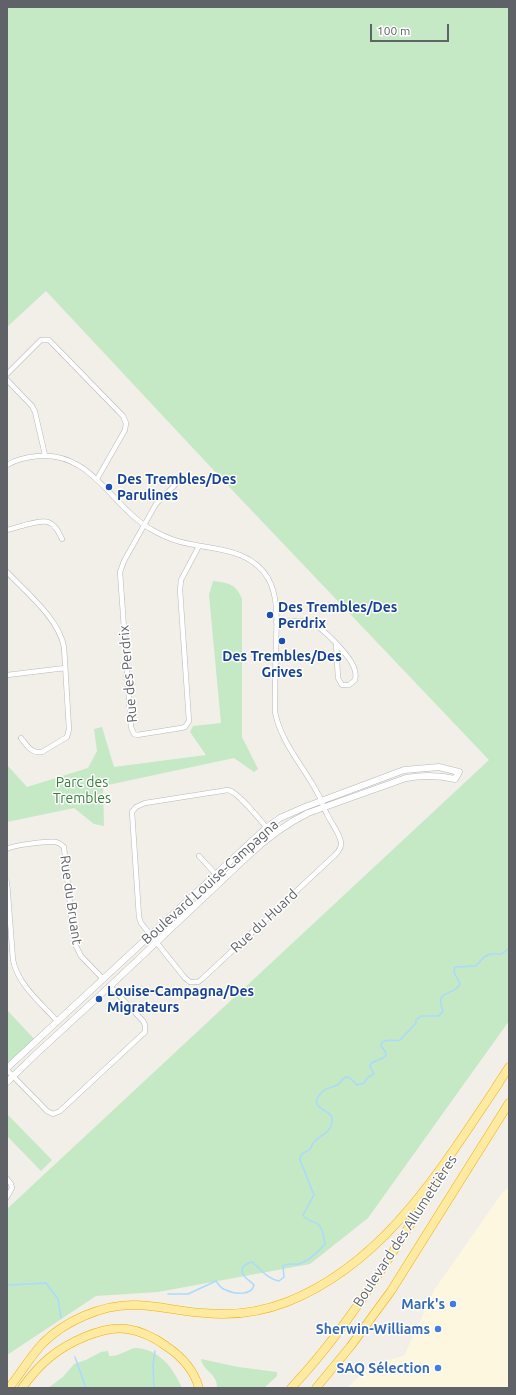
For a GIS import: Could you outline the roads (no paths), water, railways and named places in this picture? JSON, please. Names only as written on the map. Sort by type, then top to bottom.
[{"type":"highway","name":"Boulevard des Allumettières","points":[[291,1388],[319,1357],[357,1306],[408,1229],[509,1067]]},
{"type":"highway","points":[[9,1388],[29,1359],[44,1342],[63,1327],[83,1317],[105,1309],[132,1305],[205,1314],[236,1314],[260,1310],[307,1294],[355,1262],[378,1242],[409,1210],[436,1176],[499,1084]]},
{"type":"highway","name":"Boulevard des Allumettières","points":[[316,1388],[350,1347],[391,1290],[509,1103]]},
{"type":"highway","points":[[322,1388],[345,1359],[391,1290]]},
{"type":"highway","points":[[22,1388],[43,1363],[66,1346],[99,1332],[121,1328],[134,1330],[158,1340],[177,1353],[192,1373],[199,1388]]},
{"type":"street","points":[[7,374],[39,342],[46,339],[49,340],[123,416],[126,423],[125,430],[97,479]]},
{"type":"street","points":[[7,380],[32,406],[35,412],[45,455]]},
{"type":"street","points":[[7,465],[24,458],[45,455],[78,464],[97,479],[124,508],[144,525],[173,540],[239,554],[250,559],[260,568],[268,578],[274,592],[276,622],[276,721],[282,734],[318,794],[324,808]]},
{"type":"street","points":[[144,525],[156,504],[175,485]]},
{"type":"street","points":[[7,530],[39,522],[48,522],[55,527],[62,539]]},
{"type":"street","name":"Rue des Perdrix","points":[[144,525],[124,561],[120,572],[131,728],[137,736],[185,727],[189,721],[180,590],[181,580],[199,546]]},
{"type":"street","points":[[7,572],[54,622],[64,642],[69,729],[67,737],[42,752],[31,750],[21,738]]},
{"type":"street","points":[[276,622],[309,621],[320,627],[336,643],[345,653],[356,673],[356,680],[349,685],[339,682],[336,643]]},
{"type":"street","points":[[7,675],[65,668]]},
{"type":"street","name":"Boulevard Louise-Campagna","points":[[7,1069],[266,828],[293,812],[404,770],[439,767],[459,772],[455,779],[438,776],[406,778],[295,819],[272,834],[7,1082]]},
{"type":"street","points":[[157,941],[141,922],[139,917],[131,816],[134,809],[145,803],[228,790],[236,793],[272,834]]},
{"type":"street","name":"Rue du Huard","points":[[157,941],[187,980],[194,983],[202,980],[339,852],[341,841],[324,808]]},
{"type":"street","name":"Rue du Bruant","points":[[7,849],[14,846],[55,842],[62,844],[64,847],[74,942],[81,956],[103,979]]},
{"type":"street","points":[[199,856],[222,881]]},
{"type":"street","points":[[7,882],[13,960],[16,972],[26,987],[63,1028]]},
{"type":"street","points":[[7,1069],[47,1111],[53,1114],[56,1113],[142,1035],[146,1029],[143,1021],[103,979]]},
{"type":"street","points":[[7,1179],[12,1188],[7,1197]]},
{"type":"waterway","points":[[168,1294],[188,1294],[216,1281],[220,1287],[229,1291],[238,1293],[250,1291],[253,1289],[254,1285],[242,1273],[243,1267],[246,1264],[252,1262],[268,1276],[279,1281],[284,1277],[283,1266],[287,1264],[303,1263],[325,1244],[319,1225],[306,1219],[303,1215],[314,1195],[300,1160],[301,1155],[310,1149],[312,1144],[327,1132],[331,1126],[332,1117],[318,1106],[316,1102],[318,1097],[323,1091],[337,1085],[346,1077],[350,1078],[357,1085],[364,1083],[367,1078],[374,1074],[370,1066],[371,1063],[383,1058],[386,1055],[381,1046],[382,1042],[386,1040],[400,1040],[421,1016],[439,1016],[443,1011],[441,999],[443,996],[457,988],[460,984],[454,972],[455,967],[476,966],[484,957],[490,954],[502,954],[509,948]]},
{"type":"waterway","points":[[7,1285],[46,1283],[58,1299],[61,1318]]},
{"type":"waterway","points":[[154,1388],[153,1365],[155,1351]]},
{"type":"waterway","points":[[75,1357],[86,1388]]},
{"type":"place","name":"Des Trembles/Des Parulines","points":[[109,487]]},
{"type":"place","name":"Des Trembles/Des Perdrix","points":[[270,615]]},
{"type":"place","name":"Des Trembles/Des Grives","points":[[282,641]]},
{"type":"place","name":"Louise-Campagna/Des Migrateurs","points":[[99,999]]},
{"type":"place","name":"Mark's","points":[[453,1304]]},
{"type":"place","name":"Sherwin-Williams","points":[[438,1329]]},
{"type":"place","name":"SAQ Sélection","points":[[438,1368]]},
{"type":"park label","name":"Parc des Trembles","points":[[82,790]]}]
